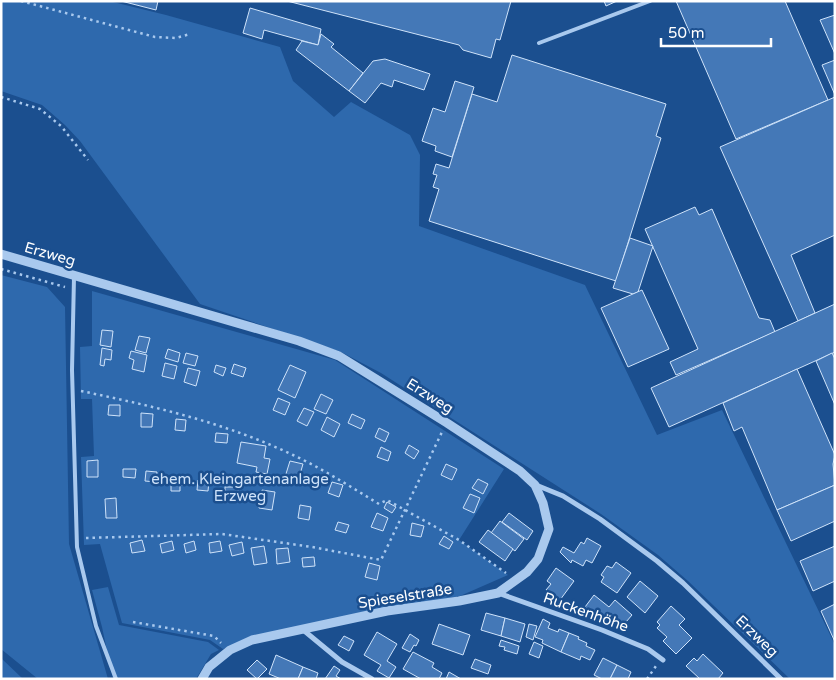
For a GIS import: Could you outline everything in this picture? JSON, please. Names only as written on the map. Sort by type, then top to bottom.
[{"type":"street","name":"Erzweg","points":[[1,254],[298,341],[339,356],[520,471],[535,485],[563,496],[657,561],[781,679]]},
{"type":"street","name":"Spieselstraße","points":[[202,679],[209,667],[230,650],[252,640],[388,611],[459,601],[498,593],[527,572],[538,559],[549,529],[543,503],[535,485]]},
{"type":"street","name":"Ruckenhöhe","points":[[498,593],[602,630],[648,649],[663,660]]},
{"type":"street","points":[[302,629],[342,662],[372,679]]},
{"type":"lane","points":[[539,43],[650,1]]},
{"type":"lane","points":[[74,275],[72,390],[76,538],[96,626],[116,679]]},
{"type":"path","points":[[20,1],[155,36],[176,38],[190,34]]},
{"type":"path","points":[[1,97],[40,109],[61,126],[88,160]]},
{"type":"path","points":[[1,270],[73,290]]},
{"type":"path","points":[[72,390],[148,405],[248,436],[302,459],[379,504],[387,500],[459,540],[515,582]]},
{"type":"path","points":[[76,538],[222,534],[312,546],[381,560],[447,423]]},
{"type":"path","points":[[133,622],[214,636],[230,650]]},
{"type":"path","points":[[647,679],[654,667],[663,660]]},
{"type":"green space","points":[[1,1],[109,1],[280,47],[293,81],[334,117],[351,102],[410,135],[420,155],[419,226],[585,285],[657,435],[722,410],[835,645],[835,679],[790,679],[688,581],[658,555],[601,514],[381,373],[341,352],[200,304],[80,141],[42,105],[1,91]]},
{"type":"green space","points":[[1,275],[47,287],[65,307],[69,544],[108,679],[38,679],[1,649]]},
{"type":"green space","name":"ehem. Kleingartenanlage Erzweg","points":[[92,291],[335,360],[504,469],[459,540],[508,575],[460,596],[307,625],[247,639],[223,649],[210,640],[122,623],[100,544],[84,545],[81,457],[94,456],[92,399],[81,399],[80,347],[92,346]]},
{"type":"green space","points":[[108,587],[119,625],[208,642],[219,650],[211,654],[196,679],[113,679],[92,590]]},
{"type":"green space","points":[[1,658],[23,679],[1,679]]},
{"type":"building","points":[[121,1],[158,1],[156,10]]},
{"type":"building","points":[[287,1],[511,1],[500,40],[496,39],[491,58],[463,50],[459,45]]},
{"type":"building","points":[[604,1],[617,1],[606,6]]},
{"type":"building","points":[[676,1],[785,1],[828,100],[736,139]]},
{"type":"building","points":[[250,8],[321,29],[318,45],[264,30],[262,39],[243,33]]},
{"type":"building","points":[[835,15],[835,54],[820,20]]},
{"type":"building","points":[[321,34],[334,44],[331,47],[363,73],[349,91],[296,50],[302,41],[318,45]]},
{"type":"building","points":[[512,55],[666,104],[656,136],[661,138],[616,281],[429,221],[439,189],[433,187],[437,175],[433,174],[436,164],[449,168],[472,94],[497,102]]},
{"type":"building","points":[[385,59],[430,74],[424,90],[394,80],[392,87],[381,83],[365,103],[349,91],[373,61]]},
{"type":"building","points":[[835,60],[835,95],[822,65]]},
{"type":"building","points":[[455,81],[474,87],[452,157],[435,151],[436,146],[422,141],[433,108],[445,112]]},
{"type":"building","points":[[835,97],[835,235],[791,255],[815,313],[798,321],[720,147]]},
{"type":"building","points":[[695,207],[699,215],[712,209],[759,318],[770,320],[775,332],[676,375],[670,362],[698,349],[645,229]]},
{"type":"building","points":[[630,238],[653,246],[638,292],[633,294],[613,288]]},
{"type":"building","points":[[642,290],[669,349],[628,367],[601,308]]},
{"type":"building","points":[[835,304],[835,352],[669,427],[651,388]]},
{"type":"building","points":[[102,330],[113,331],[111,347],[100,345]]},
{"type":"building","points":[[139,336],[150,338],[146,353],[135,350]]},
{"type":"building","points":[[102,348],[112,350],[111,360],[105,359],[104,366],[100,365]]},
{"type":"building","points":[[168,349],[180,353],[178,362],[165,358]]},
{"type":"building","points":[[131,351],[147,355],[144,372],[132,369],[134,360],[129,358]]},
{"type":"building","points":[[186,353],[198,356],[195,366],[183,363]]},
{"type":"building","points":[[832,353],[835,359],[835,405],[816,361]]},
{"type":"building","points":[[165,363],[177,366],[174,379],[162,376]]},
{"type":"building","points":[[234,364],[246,368],[243,377],[231,373]]},
{"type":"building","points":[[216,365],[226,368],[223,376],[214,372]]},
{"type":"building","points":[[290,365],[306,372],[295,398],[278,390]]},
{"type":"building","points":[[188,368],[200,371],[196,386],[184,382]]},
{"type":"building","points":[[797,369],[835,455],[833,464],[835,485],[777,510],[742,427],[734,431],[723,403]]},
{"type":"building","points":[[321,394],[333,400],[326,414],[314,409]]},
{"type":"building","points":[[278,398],[290,403],[285,415],[273,410]]},
{"type":"building","points":[[109,405],[120,405],[120,416],[108,415]]},
{"type":"building","points":[[304,408],[314,412],[307,426],[297,421]]},
{"type":"building","points":[[141,413],[153,414],[152,427],[141,427]]},
{"type":"building","points":[[352,414],[365,420],[361,429],[348,423]]},
{"type":"building","points":[[327,417],[340,424],[334,437],[321,430]]},
{"type":"building","points":[[176,419],[186,420],[185,431],[175,430]]},
{"type":"building","points":[[379,428],[389,433],[385,442],[375,437]]},
{"type":"building","points":[[216,433],[228,434],[227,443],[215,442]]},
{"type":"building","points":[[241,442],[266,446],[264,458],[270,459],[267,474],[256,472],[257,467],[237,463]]},
{"type":"building","points":[[409,445],[419,451],[414,459],[405,453]]},
{"type":"building","points":[[381,447],[391,452],[388,461],[377,457]]},
{"type":"building","points":[[98,460],[98,477],[87,477],[87,461]]},
{"type":"building","points":[[290,461],[303,464],[298,481],[285,477]]},
{"type":"building","points":[[446,464],[457,469],[452,480],[441,475]]},
{"type":"building","points":[[123,469],[136,469],[135,478],[123,477]]},
{"type":"building","points":[[146,471],[157,472],[156,482],[145,481]]},
{"type":"building","points":[[171,477],[184,477],[184,485],[180,485],[180,491],[171,491]]},
{"type":"building","points":[[478,479],[488,484],[483,494],[472,488]]},
{"type":"building","points":[[198,480],[209,481],[208,491],[197,490]]},
{"type":"building","points":[[332,482],[343,485],[339,497],[328,493]]},
{"type":"building","points":[[835,485],[835,521],[791,541],[777,510]]},
{"type":"building","points":[[225,487],[238,487],[238,496],[225,496]]},
{"type":"building","points":[[262,490],[275,492],[272,510],[259,508]]},
{"type":"building","points":[[470,494],[480,498],[474,513],[463,508]]},
{"type":"building","points":[[116,498],[117,518],[106,518],[105,499]]},
{"type":"building","points":[[387,502],[396,507],[392,513],[384,508]]},
{"type":"building","points":[[300,505],[311,507],[309,520],[298,518]]},
{"type":"building","points":[[377,513],[388,518],[383,531],[371,527]]},
{"type":"building","points":[[509,513],[533,531],[527,540],[502,522]]},
{"type":"building","points":[[500,521],[524,539],[515,551],[491,533]]},
{"type":"building","points":[[338,522],[349,525],[346,533],[335,530]]},
{"type":"building","points":[[412,523],[424,526],[421,537],[410,535]]},
{"type":"building","points":[[488,530],[513,549],[505,561],[479,542]]},
{"type":"building","points":[[444,536],[453,542],[449,549],[439,544]]},
{"type":"building","points":[[587,538],[601,546],[592,563],[586,560],[583,566],[572,560],[571,563],[560,552],[563,547],[574,553],[581,542],[584,544]]},
{"type":"building","points":[[142,540],[145,551],[132,553],[130,543]]},
{"type":"building","points":[[172,541],[174,550],[162,553],[160,544]]},
{"type":"building","points":[[194,541],[196,550],[186,553],[184,544]]},
{"type":"building","points":[[220,541],[222,551],[210,553],[209,543]]},
{"type":"building","points":[[242,542],[244,553],[232,556],[229,545]]},
{"type":"building","points":[[264,546],[267,563],[254,565],[251,548]]},
{"type":"building","points":[[835,546],[835,581],[813,591],[800,561]]},
{"type":"building","points":[[288,548],[290,562],[277,564],[276,549]]},
{"type":"building","points":[[314,557],[315,566],[303,567],[302,558]]},
{"type":"building","points":[[616,562],[631,573],[617,593],[601,582],[604,577],[601,575],[607,566],[612,568]]},
{"type":"building","points":[[369,563],[380,566],[377,580],[365,577]]},
{"type":"building","points":[[556,568],[574,581],[560,600],[546,590],[551,584],[547,581]]},
{"type":"building","points":[[640,581],[658,596],[645,613],[627,597]]},
{"type":"building","points":[[594,595],[609,607],[615,600],[632,615],[620,629],[603,615],[599,619],[585,607]]},
{"type":"building","points":[[835,604],[835,642],[821,611]]},
{"type":"building","points":[[671,606],[685,619],[679,625],[692,638],[676,654],[663,641],[667,637],[657,628],[660,625],[657,622]]},
{"type":"building","points":[[486,613],[505,618],[501,636],[481,630]]},
{"type":"building","points":[[505,618],[525,624],[520,642],[501,636]]},
{"type":"building","points":[[543,619],[550,623],[548,628],[558,632],[559,629],[569,633],[561,652],[542,643],[543,640],[535,637]]},
{"type":"building","points":[[439,624],[470,635],[463,655],[432,644]]},
{"type":"building","points":[[529,624],[537,626],[533,640],[526,637]]},
{"type":"building","points":[[377,632],[397,644],[387,661],[396,667],[389,678],[377,671],[381,665],[364,655]]},
{"type":"building","points":[[569,633],[579,637],[578,639],[587,643],[586,646],[595,650],[590,660],[581,656],[580,660],[561,652]]},
{"type":"building","points":[[410,634],[419,640],[410,652],[402,648]]},
{"type":"building","points":[[344,636],[354,641],[349,651],[338,645]]},
{"type":"building","points":[[501,640],[519,646],[517,654],[504,650],[505,647],[499,646]]},
{"type":"building","points":[[534,642],[543,646],[539,658],[529,654]]},
{"type":"building","points":[[413,652],[434,663],[432,667],[442,673],[439,679],[421,679],[403,669]]},
{"type":"building","points":[[703,654],[723,673],[718,679],[700,679],[686,666],[694,658],[697,661]]},
{"type":"building","points":[[276,655],[303,667],[298,679],[281,679],[269,674]]},
{"type":"building","points":[[603,658],[617,665],[610,679],[602,679],[594,675]]},
{"type":"building","points":[[475,659],[491,665],[488,674],[471,668]]},
{"type":"building","points":[[257,660],[267,669],[257,679],[247,670]]},
{"type":"building","points":[[617,665],[631,672],[628,679],[610,679]]},
{"type":"building","points":[[334,666],[340,670],[336,676],[341,679],[325,679]]},
{"type":"building","points":[[303,667],[318,673],[316,679],[298,679]]},
{"type":"building","points":[[449,672],[461,679],[446,679]]}]
